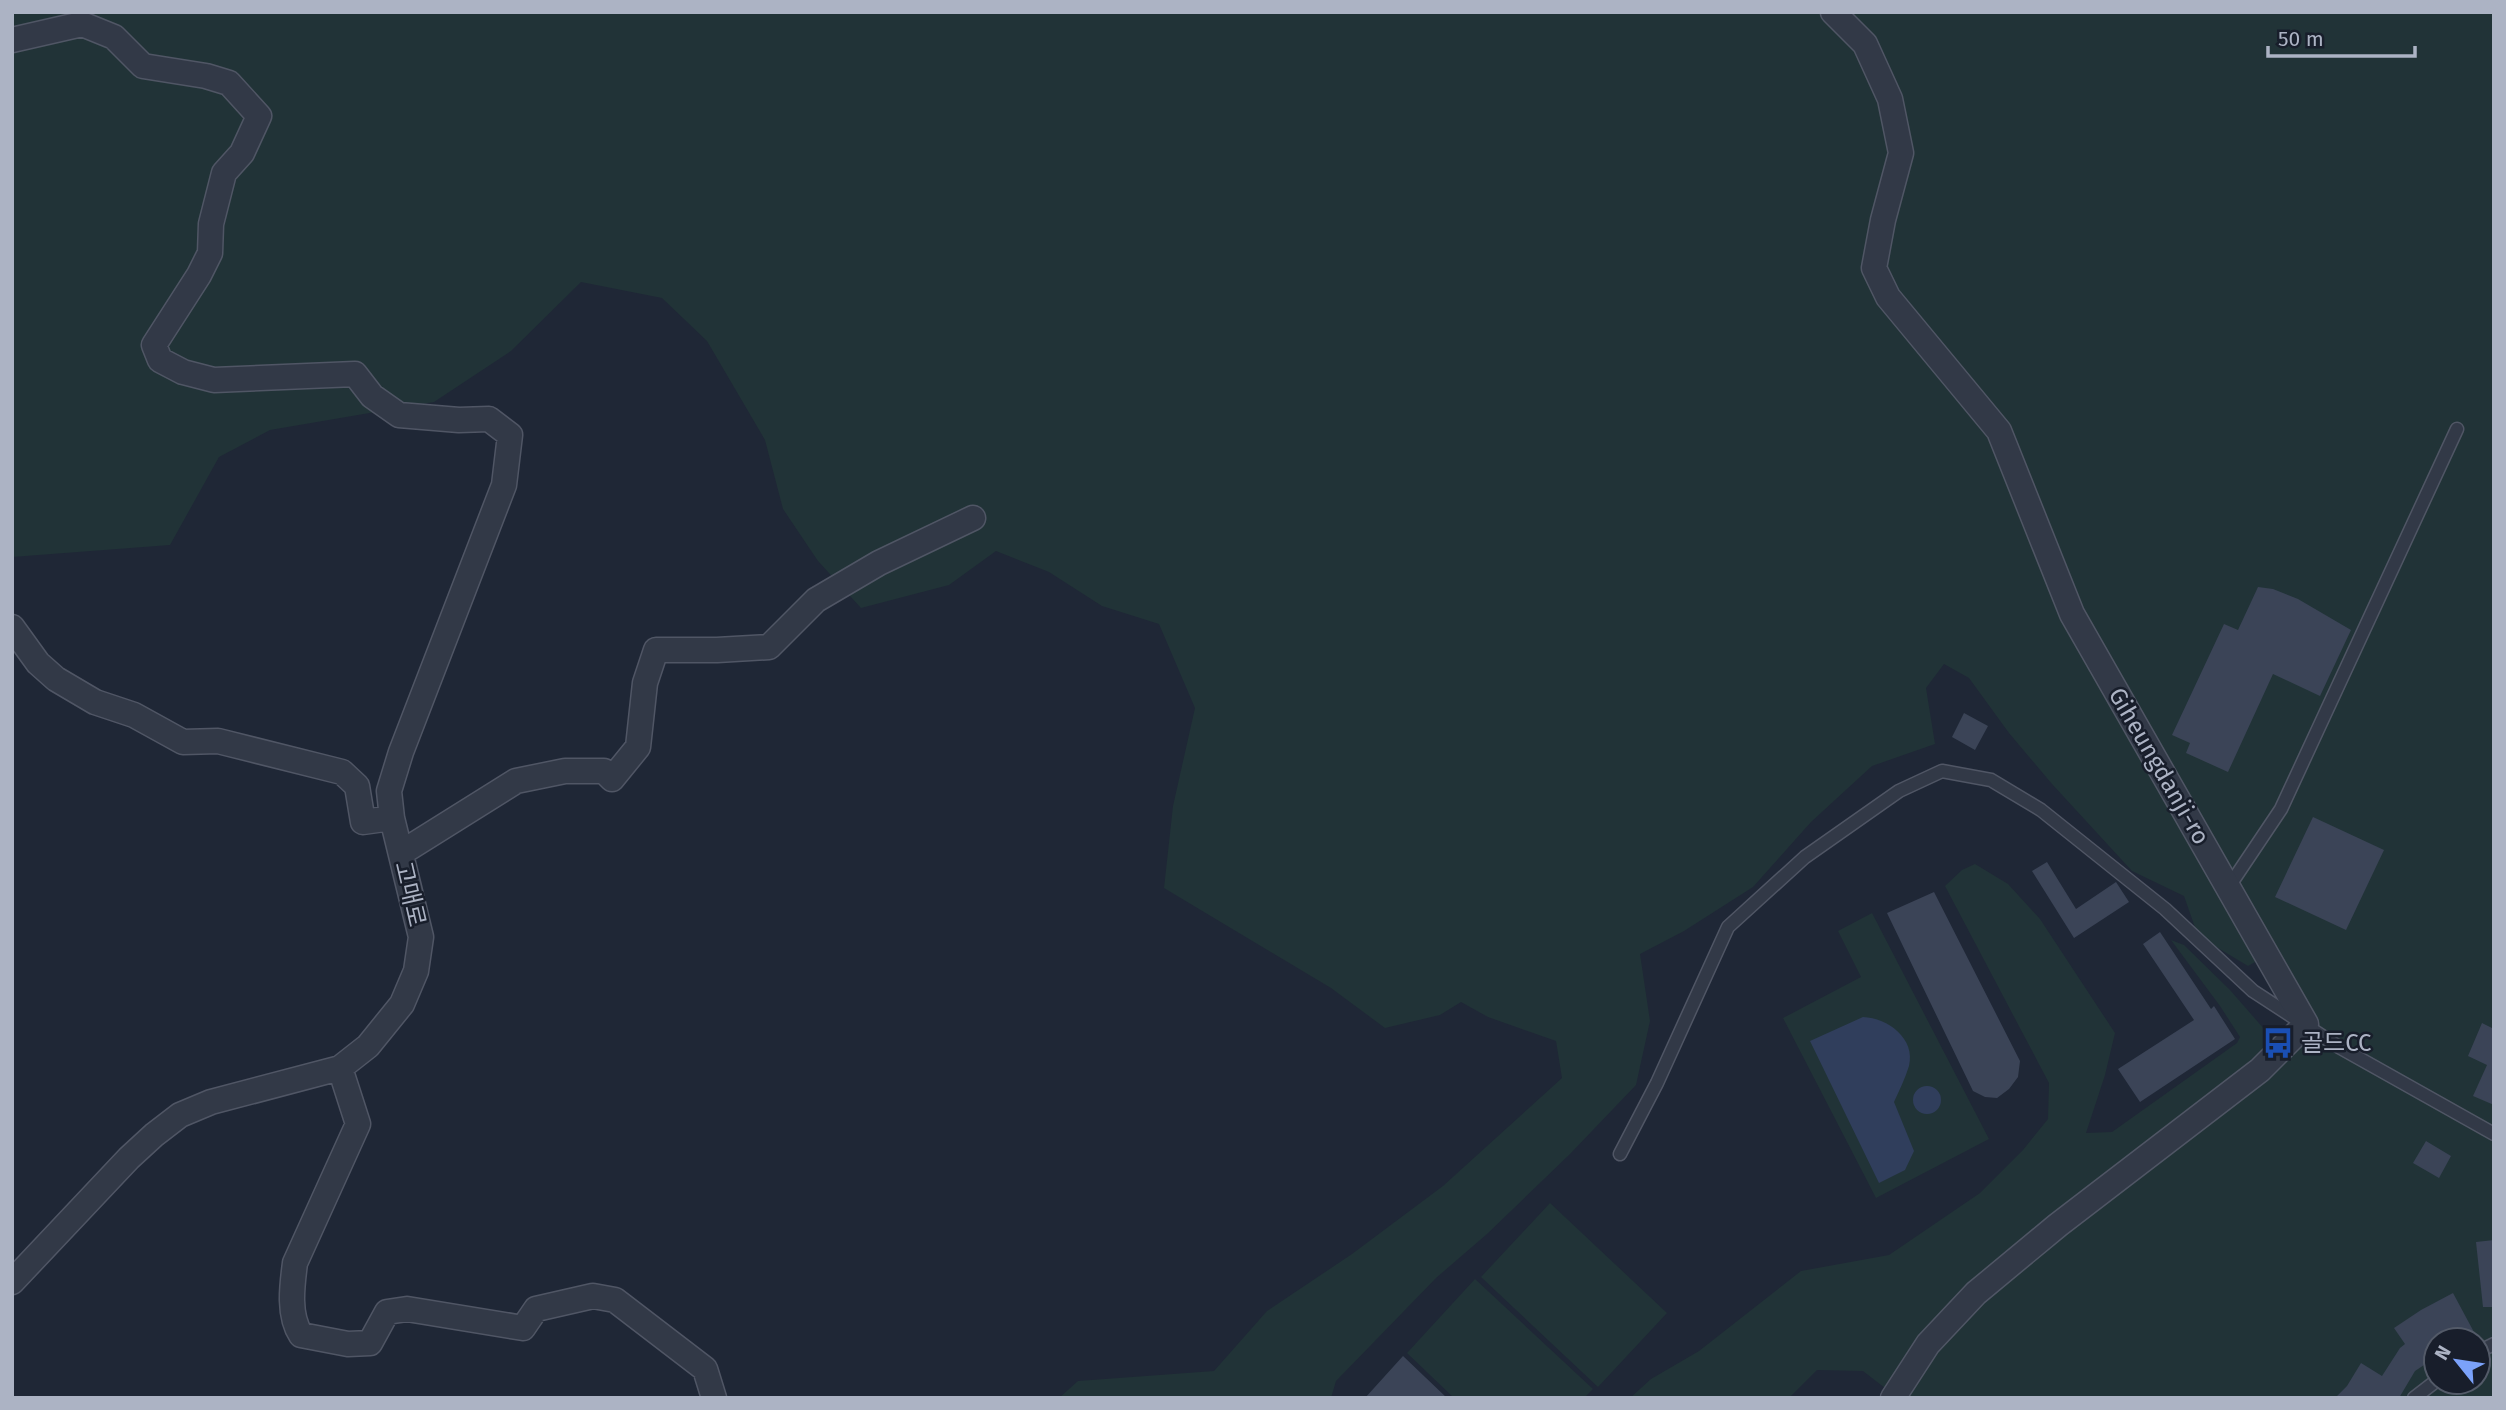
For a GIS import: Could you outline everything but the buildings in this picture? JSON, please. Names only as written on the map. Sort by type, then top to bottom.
[{"type":"street","name":"Giheungdanji-ro","points":[[1833,12],[1865,44],[1890,99],[1901,153],[1883,220],[1874,268],[1888,298],[1999,431],[2072,614],[2306,1024]]},
{"type":"street","name":"고매로","points":[[12,40],[82,24],[114,37],[143,66],[206,76],[229,83],[259,116],[242,153],[224,173],[211,224],[209,253],[199,275],[154,345],[160,360],[183,372],[214,380],[355,374],[372,396],[399,415],[459,420],[489,419],[510,435],[504,485],[389,791],[392,818],[421,937],[416,971],[402,1004],[368,1046],[340,1068],[211,1102],[180,1115],[153,1135],[129,1158],[12,1282]]},
{"type":"street","points":[[401,853],[516,781],[565,771],[604,771],[612,779],[638,747],[645,683],[656,650],[769,647],[816,600],[878,563],[973,518]]},
{"type":"street","points":[[12,627],[38,663],[56,680],[95,702],[134,715],[183,743],[218,741],[342,772],[357,786],[363,822],[392,818]]},
{"type":"street","points":[[1893,1398],[1928,1344],[1976,1293],[2059,1225],[2260,1070],[2306,1024]]},
{"type":"street","points":[[340,1068],[358,1124],[295,1263],[292,1287],[295,1326],[302,1335],[348,1344],[370,1343],[387,1312],[407,1309],[523,1328],[537,1309],[593,1296],[615,1300],[705,1369],[714,1398]]},
{"type":"lane","points":[[2228,888],[2281,809],[2457,429]]},
{"type":"lane","points":[[1620,1154],[1657,1083],[1728,928],[1805,857],[1899,791],[1942,771],[1992,780],[2041,810],[2165,909],[2253,992],[2339,1047],[2494,1134]]},
{"type":"shaded area","points":[[12,12],[2494,12],[2494,1398],[1893,1398],[1894,1395],[1863,1371],[1817,1370],[1789,1398],[1630,1398],[1651,1379],[1699,1351],[1801,1271],[1889,1255],[1980,1193],[2023,1150],[2048,1119],[2049,1083],[1945,886],[1962,870],[1975,864],[2008,884],[2040,919],[2115,1033],[2086,1133],[2112,1132],[2237,1043],[2240,1037],[2171,940],[2184,945],[2230,990],[2265,1030],[2269,1045],[2306,1024],[2266,956],[2248,966],[2198,936],[2184,896],[2132,871],[2052,784],[2009,733],[1969,678],[1944,664],[1926,688],[1935,744],[1872,766],[1811,822],[1753,887],[1684,931],[1640,954],[1650,1021],[1636,1085],[1570,1154],[1487,1234],[1436,1278],[1336,1381],[1331,1398],[1059,1398],[1078,1381],[1214,1371],[1267,1311],[1352,1254],[1443,1186],[1562,1078],[1556,1041],[1488,1017],[1461,1002],[1440,1015],[1385,1028],[1331,988],[1164,888],[1173,806],[1195,708],[1159,624],[1102,606],[1049,572],[996,551],[949,585],[861,608],[818,561],[783,509],[765,440],[707,341],[662,298],[581,282],[511,351],[434,402],[270,430],[219,457],[170,545],[12,557]]},
{"type":"shaded area","points":[[1872,913],[1989,1139],[1876,1198],[1783,1018],[1861,977],[1838,931]]},
{"type":"shaded area","points":[[1550,1203],[1667,1313],[1598,1387],[1481,1277]]},
{"type":"shaded area","points":[[1475,1279],[1593,1389],[1584,1398],[1454,1398],[1407,1353]]},
{"type":"water","points":[[1863,1017],[1882,1021],[1898,1032],[1908,1047],[1910,1056],[1909,1066],[1894,1102],[1914,1151],[1905,1170],[1879,1183],[1810,1041]]},
{"type":"water","points":[[1927,1086],[1937,1090],[1941,1100],[1937,1110],[1927,1114],[1917,1110],[1913,1100],[1917,1090]]},
{"type":"place","name":"골드CC","points":[[2278,1043]]}]
